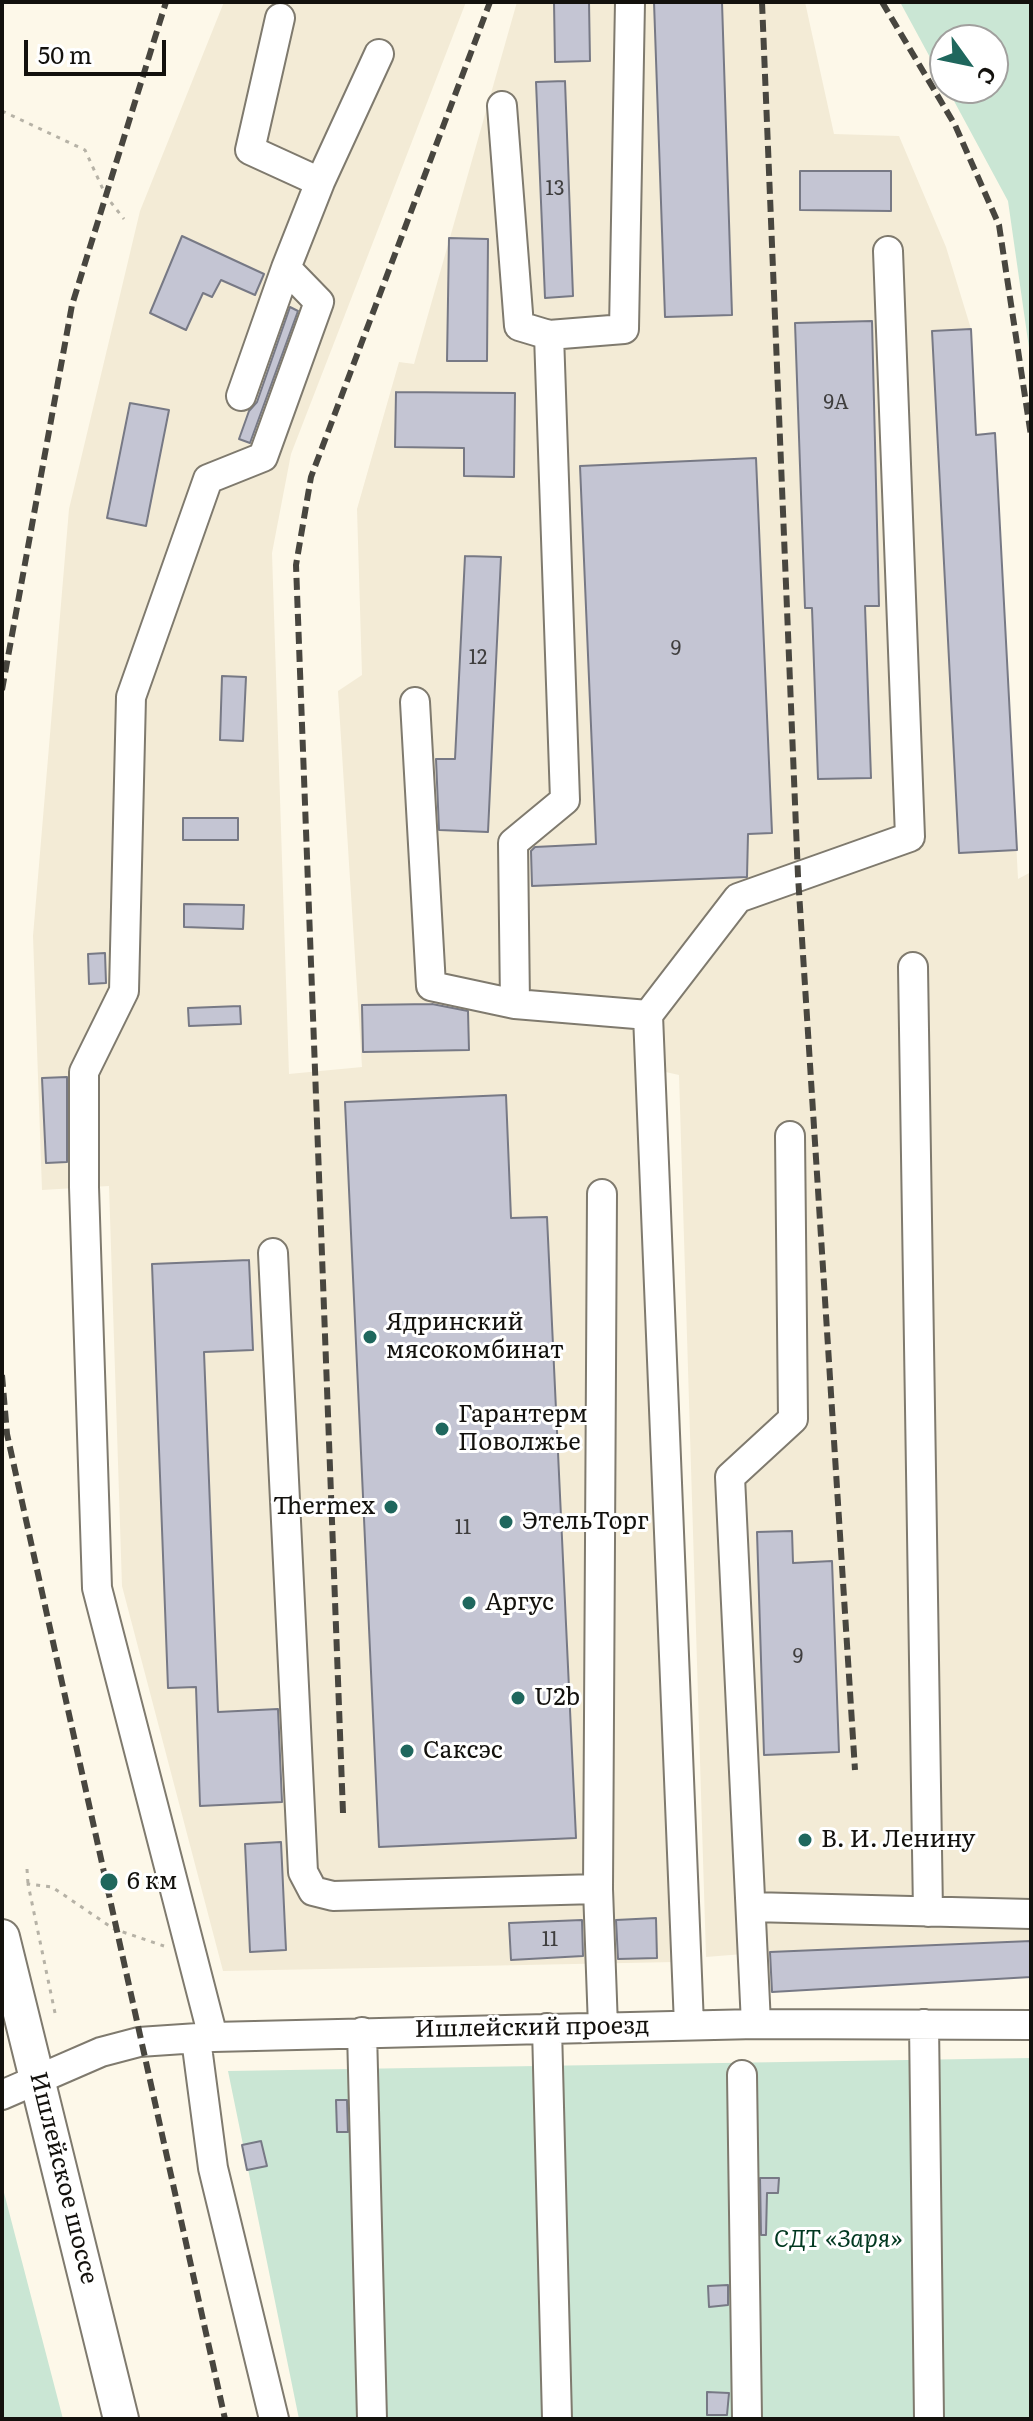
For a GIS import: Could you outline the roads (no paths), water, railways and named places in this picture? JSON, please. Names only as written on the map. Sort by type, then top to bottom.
[{"type":"main road","name":"Ишлейское шоссе","points":[[2,1937],[121,2419]]},
{"type":"street","points":[[502,106],[519,326],[549,335],[624,329],[630,2]]},
{"type":"street","points":[[280,18],[250,150],[320,182]]},
{"type":"street","points":[[241,396],[320,182],[379,54]]},
{"type":"street","points":[[689,2025],[648,1015],[738,898],[910,837],[888,251]]},
{"type":"street","points":[[274,2419],[213,2168],[204,2038],[191,1955],[97,1588],[84,1187],[84,1072],[124,991],[131,697],[208,479],[263,457],[315,315],[319,302],[286,268]]},
{"type":"street","points":[[515,1004],[513,843],[565,800],[549,335]]},
{"type":"street","points":[[415,702],[431,986],[515,1004],[648,1015]]},
{"type":"street","points":[[913,967],[928,1912]]},
{"type":"street","points":[[756,2024],[730,1477],[793,1419],[790,1136]]},
{"type":"street","points":[[602,1194],[598,1889],[603,2027]]},
{"type":"street","points":[[273,1253],[303,1872],[313,1891],[333,1896],[598,1889]]},
{"type":"street","points":[[751,1907],[1031,1914]]},
{"type":"street","points":[[924,2024],[929,2419]]},
{"type":"street","name":"Ишлейский проезд","points":[[2,2095],[38,2076],[101,2052],[139,2042],[362,2032],[689,2025],[1031,2025]]},
{"type":"street","points":[[547,2028],[557,2419]]},
{"type":"street","points":[[362,2032],[372,2419]]},
{"type":"street","points":[[742,2075],[747,2419]]},
{"type":"railway","points":[[2,690],[72,305],[166,2]]},
{"type":"railway","points":[[343,1813],[296,565],[311,477],[490,2]]},
{"type":"railway","points":[[762,2],[798,876],[855,1770]]},
{"type":"railway","points":[[882,2],[955,125],[999,225],[1031,436]]},
{"type":"railway","points":[[2,1375],[7,1434],[225,2419]]},
{"type":"place","name":"Ядринский мясокомбинат","points":[[370,1337]]},
{"type":"place","name":"Гарантерм Поволжье","points":[[442,1429]]},
{"type":"place","name":"Thermex","points":[[391,1507]]},
{"type":"place","name":"ЭтельТорг","points":[[506,1522]]},
{"type":"place","name":"Аргус","points":[[469,1603]]},
{"type":"place","name":"U2b","points":[[518,1698]]},
{"type":"place","name":"Саксэс","points":[[407,1751]]},
{"type":"place","name":"В. И. Ленину","points":[[805,1840]]},
{"type":"place","name":"6 км","points":[[109,1882]]},
{"type":"park label","name":"СДТ «Заря»","points":[[838,2240]]}]
